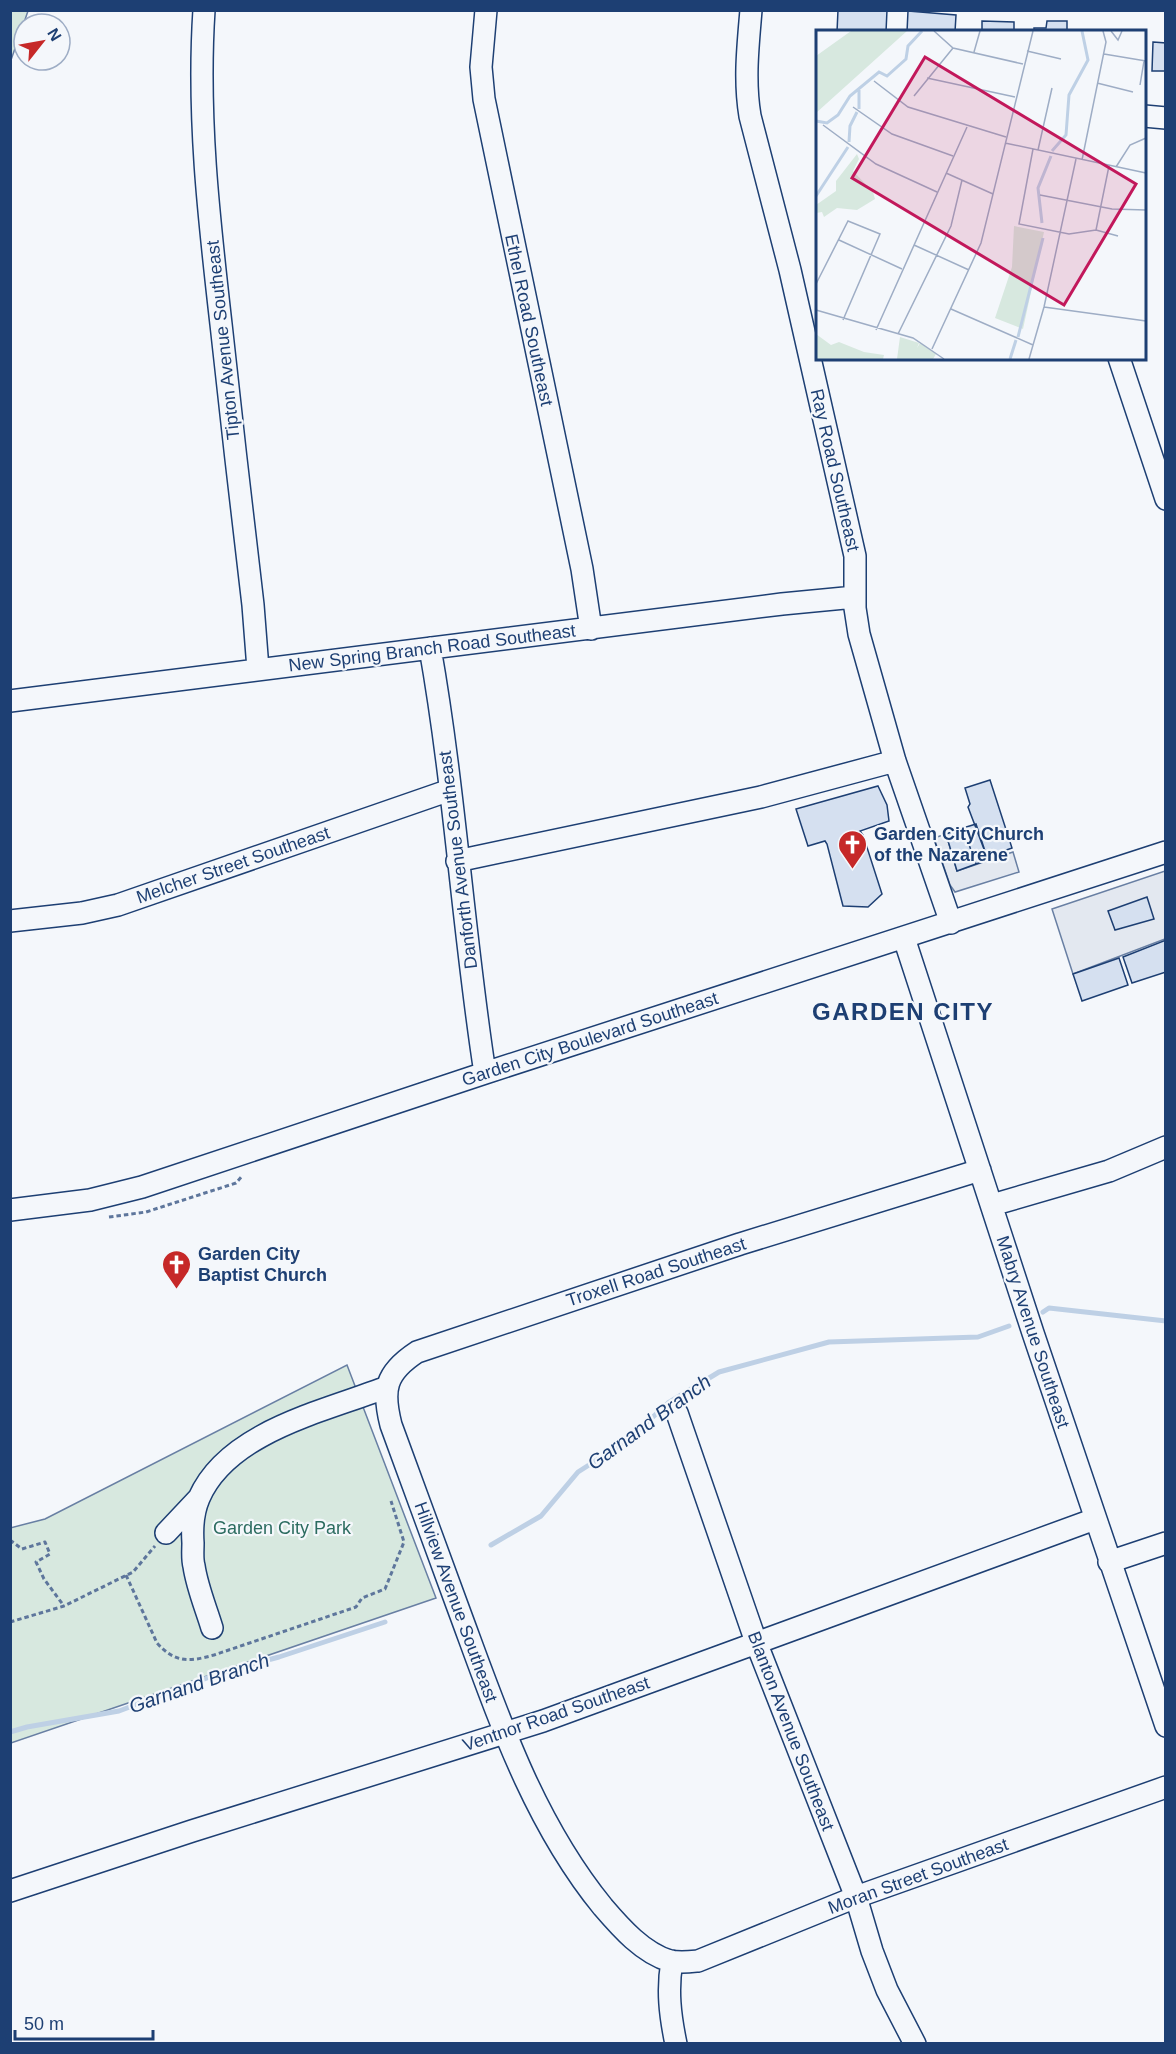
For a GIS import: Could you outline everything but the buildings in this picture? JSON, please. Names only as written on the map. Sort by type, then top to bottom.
[{"type":"street","name":"Tipton Avenue Southeast","points":[[204,10],[201,107],[205,186],[258,669]]},
{"type":"street","name":"Ethel Road Southeast","points":[[486,10],[481,67],[484,99],[582,568],[591,629]]},
{"type":"street","name":"Ray Road Southeast","points":[[751,10],[746,93],[790,270],[853,544],[859,634],[895,760],[951,923]]},
{"type":"street","points":[[1146,116],[1166,118]]},
{"type":"street","points":[[1120,360],[1166,499]]},
{"type":"street","name":"New Spring Branch Road Southeast","points":[[10,701],[782,604],[855,597]]},
{"type":"street","name":"Danforth Avenue Southeast","points":[[430,648],[485,1073]]},
{"type":"street","points":[[458,861],[761,797],[895,760]]},
{"type":"street","name":"Melcher Street Southeast","points":[[10,921],[82,913],[118,904],[450,790]]},
{"type":"street","name":"Garden City Boulevard Southeast","points":[[10,1210],[90,1200],[142,1187],[1166,852]]},
{"type":"street","name":"Mabry Avenue Southeast","points":[[904,938],[1109,1562],[1166,1726]]},
{"type":"street","points":[[992,1205],[1109,1171],[1166,1147]]},
{"type":"street","name":"Troxell Road Southeast","points":[[387,1387],[393,1373],[404,1360],[417,1352],[740,1244],[980,1170]]},
{"type":"street","points":[[166,1533],[198,1499],[211,1478],[235,1453],[269,1432],[387,1387]]},
{"type":"street","name":"Hillview Avenue Southeast","points":[[387,1387],[386,1403],[391,1425],[505,1734],[550,1829],[588,1887],[617,1924],[649,1950],[672,1961]]},
{"type":"street","name":"Blanton Avenue Southeast","points":[[677,1413],[756,1642],[856,1898],[872,1951],[887,1990],[915,2043]]},
{"type":"street","points":[[198,1499],[192,1527],[194,1566],[212,1628]]},
{"type":"street","name":"Ventnor Road Southeast","points":[[10,1892],[192,1831],[505,1734],[1095,1519]]},
{"type":"street","points":[[1109,1562],[1166,1543]]},
{"type":"street","name":"Moran Street Southeast","points":[[672,1961],[683,1963],[698,1961],[856,1898],[1166,1787]]},
{"type":"street","points":[[672,1961],[668,1982],[668,2002],[676,2043]]},
{"type":"path","points":[[110,1217],[146,1212],[236,1183],[247,1171]]},
{"type":"path","points":[[126,1575],[157,1643],[164,1651],[178,1659],[193,1661],[356,1607],[362,1598],[385,1589],[404,1542],[391,1501]]},
{"type":"path","points":[[10,1622],[64,1606],[133,1572],[166,1533]]},
{"type":"path","points":[[10,1540],[22,1549],[45,1542],[50,1554],[36,1562],[44,1579],[64,1606]]},
{"type":"green space","points":[[10,11],[28,11],[12,12],[11,60]]},
{"type":"green space","name":"Garden City Park","points":[[347,1365],[436,1598],[11,1743],[10,1528],[45,1519]]},
{"type":"shaded area","points":[[946,834],[957,871],[1013,852],[1019,872],[955,892],[950,885],[934,838]]},
{"type":"shaded area","points":[[1165,871],[1165,939],[1073,974],[1052,909]]},
{"type":"waterway","name":"Garnand Branch","points":[[1043,1312],[1049,1308],[1166,1321]]},
{"type":"waterway","name":"Garnand Branch","points":[[491,1545],[541,1516],[578,1472],[628,1440],[668,1403],[719,1372],[829,1342],[978,1337],[1009,1326]]},
{"type":"waterway","name":"Garnand Branch","points":[[10,1732],[119,1711],[223,1672],[279,1657],[385,1622]]},
{"type":"place","name":"Garden City Church of the Nazarene","points":[[853,870]]},
{"type":"place","name":"Garden City Baptist Church","points":[[177,1290]]},
{"type":"district","name":"GARDEN CITY","points":[[903,1011]]}]
